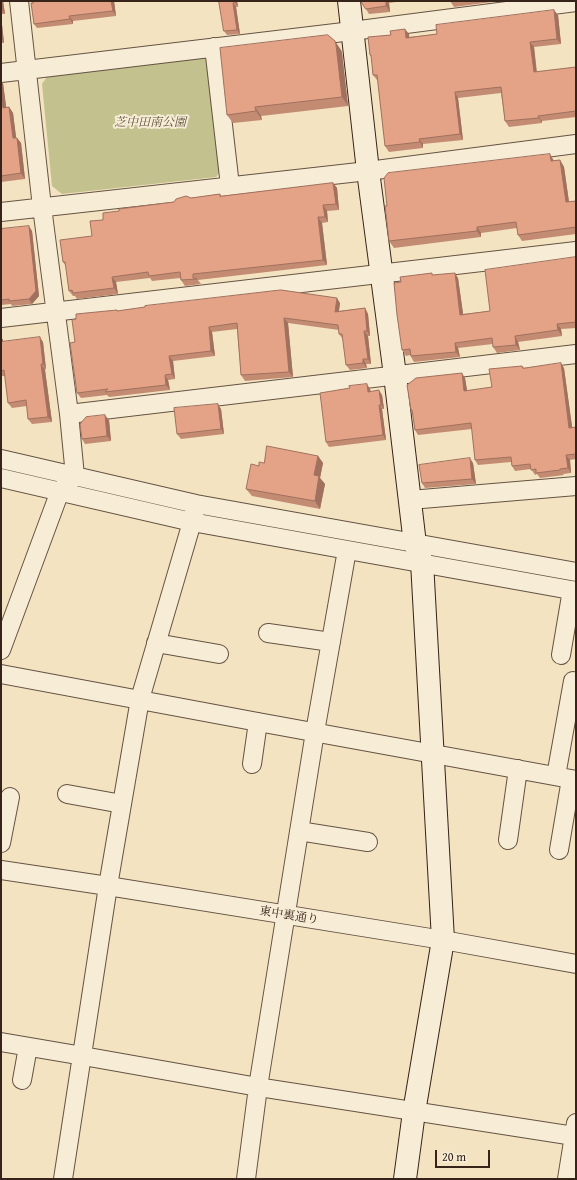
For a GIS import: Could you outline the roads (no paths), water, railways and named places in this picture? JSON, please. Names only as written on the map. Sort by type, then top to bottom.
[{"type":"street","points":[[1,650],[60,491],[75,476],[70,414],[42,207],[20,1]]},
{"type":"street","points":[[349,1],[368,171],[418,553],[443,940],[414,1112],[405,1179]]},
{"type":"street","points":[[1,73],[352,31],[576,2]]},
{"type":"street","points":[[214,48],[230,186]]},
{"type":"street","points":[[1,212],[368,171],[576,144]]},
{"type":"street","points":[[1,318],[576,251]]},
{"type":"street","points":[[70,414],[576,354]]},
{"type":"street","points":[[1,459],[418,553],[574,590],[561,655]]},
{"type":"street","points":[[1,478],[192,522],[347,550],[418,553],[576,572]]},
{"type":"street","points":[[410,500],[576,486]]},
{"type":"street","points":[[63,1179],[108,886],[140,699],[196,504]]},
{"type":"street","points":[[246,1179],[258,1088],[315,732],[347,550]]},
{"type":"street","points":[[268,633],[331,642]]},
{"type":"street","points":[[156,643],[219,654]]},
{"type":"street","points":[[1,674],[568,778]]},
{"type":"street","points":[[559,850],[568,778],[573,681]]},
{"type":"street","points":[[252,764],[258,722]]},
{"type":"street","points":[[508,840],[518,769]]},
{"type":"street","points":[[67,794],[122,804]]},
{"type":"street","points":[[1,843],[10,797]]},
{"type":"street","points":[[300,831],[368,842]]},
{"type":"street","name":"東中裏通り","points":[[1,870],[443,940],[576,964]]},
{"type":"street","points":[[1,1042],[258,1088],[414,1112],[575,1130],[567,1179]]},
{"type":"street","points":[[22,1080],[28,1047]]},
{"type":"park label","name":"芝中田南公園","points":[[150,123]]}]
